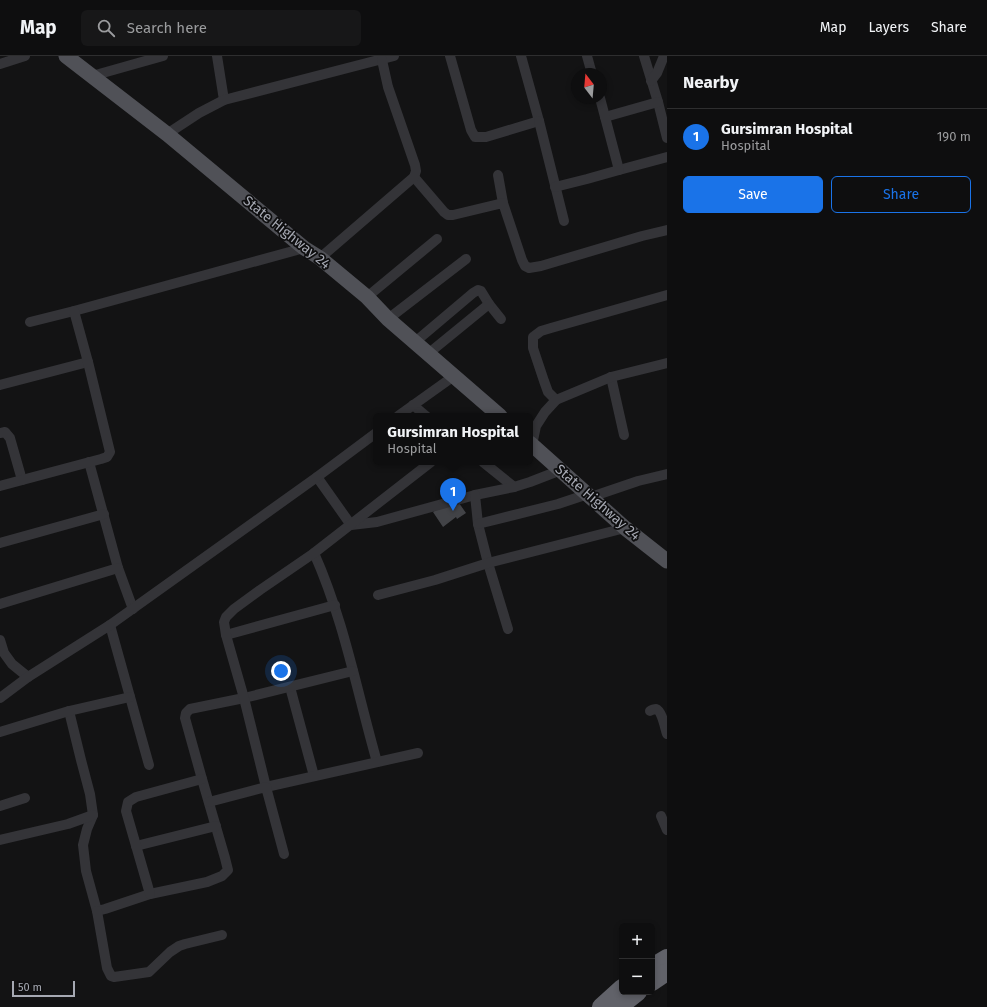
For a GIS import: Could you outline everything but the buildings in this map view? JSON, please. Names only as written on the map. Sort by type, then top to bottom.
[{"type":"highway","points":[[655,964],[667,958]]},
{"type":"highway","points":[[655,980],[667,972]]},
{"type":"highway","points":[[601,1007],[619,991]]},
{"type":"highway","points":[[620,1007],[634,995]]},
{"type":"main road","name":"State Highway 24","points":[[66,56],[167,134],[304,248],[320,258],[368,297],[388,319],[429,353],[493,413]]},
{"type":"main road","name":"State Highway 24","points":[[533,446],[625,528],[667,561]]},
{"type":"street","points":[[0,64],[24,56]]},
{"type":"street","points":[[92,76],[163,56]]},
{"type":"street","points":[[217,56],[224,100]]},
{"type":"street","points":[[167,134],[199,113],[224,100],[368,59],[382,60],[394,56]]},
{"type":"street","points":[[450,56],[471,130],[475,137],[486,138],[539,121]]},
{"type":"street","points":[[521,56],[564,221]]},
{"type":"street","points":[[644,56],[667,138]]},
{"type":"street","points":[[651,81],[657,73],[664,56]]},
{"type":"street","points":[[590,57],[591,68]]},
{"type":"street","points":[[320,258],[414,177],[416,171],[388,88],[382,60]]},
{"type":"street","points":[[605,117],[658,102]]},
{"type":"street","points":[[602,104],[619,170]]},
{"type":"street","points":[[555,187],[667,157]]},
{"type":"street","points":[[498,175],[503,203],[522,260],[525,266],[529,268],[541,266],[667,230]]},
{"type":"street","points":[[414,177],[448,215],[503,203]]},
{"type":"street","points":[[368,297],[437,239]]},
{"type":"street","points":[[30,322],[304,248]]},
{"type":"street","points":[[388,319],[466,259]]},
{"type":"street","points":[[415,342],[478,290],[501,319]]},
{"type":"street","points":[[556,400],[548,392],[533,348],[533,337],[541,331],[550,328],[667,295]]},
{"type":"street","points":[[429,353],[489,304]]},
{"type":"street","points":[[0,486],[107,457],[110,452],[74,311]]},
{"type":"street","points":[[0,385],[88,362]]},
{"type":"street","points":[[533,437],[536,426],[545,412],[556,400],[611,378],[667,363]]},
{"type":"street","points":[[402,413],[454,376]]},
{"type":"street","points":[[611,378],[624,435]]},
{"type":"street","points":[[413,405],[422,413]]},
{"type":"street","points":[[0,432],[5,432],[10,438],[22,480]]},
{"type":"street","points":[[0,698],[28,677],[110,626],[373,435]]},
{"type":"street","points":[[89,462],[118,568],[133,609]]},
{"type":"street","points":[[284,854],[244,698],[226,635],[224,622],[226,617],[234,609],[314,554],[427,465]]},
{"type":"street","points":[[487,465],[514,487]]},
{"type":"street","points":[[351,525],[377,522],[475,495],[514,487],[561,470]]},
{"type":"street","points":[[478,524],[590,496],[638,481],[667,474]]},
{"type":"street","points":[[317,477],[351,525]]},
{"type":"street","points":[[475,495],[478,524],[508,630]]},
{"type":"street","points":[[0,543],[104,514]]},
{"type":"street","points":[[378,595],[435,580],[488,563],[625,528]]},
{"type":"street","points":[[314,554],[335,605],[377,762]]},
{"type":"street","points":[[0,604],[118,568]]},
{"type":"street","points":[[226,635],[335,605]]},
{"type":"street","points":[[110,626],[149,765]]},
{"type":"street","points":[[0,640],[4,653],[12,664],[28,677]]},
{"type":"street","points":[[97,911],[150,894],[207,882],[222,876],[228,870],[186,718],[186,713],[190,709],[244,698],[353,671]]},
{"type":"street","points":[[290,687],[314,776]]},
{"type":"street","points":[[0,732],[69,711],[130,697]]},
{"type":"street","points":[[650,711],[656,709],[659,710],[662,715],[667,734]]},
{"type":"street","points":[[69,711],[90,794],[93,815],[86,829],[83,845],[86,871],[97,911],[107,968],[111,976],[114,977],[148,972],[179,946],[222,935]]},
{"type":"street","points":[[209,802],[266,787],[418,753]]},
{"type":"street","points":[[150,894],[126,811],[128,802],[136,797],[202,779]]},
{"type":"street","points":[[0,806],[25,798]]},
{"type":"street","points":[[0,840],[68,824],[93,815]]},
{"type":"street","points":[[661,816],[667,830]]},
{"type":"street","points":[[136,846],[216,826]]},
{"type":"place","name":"Gursimran Hospital","points":[[453,511]]}]
